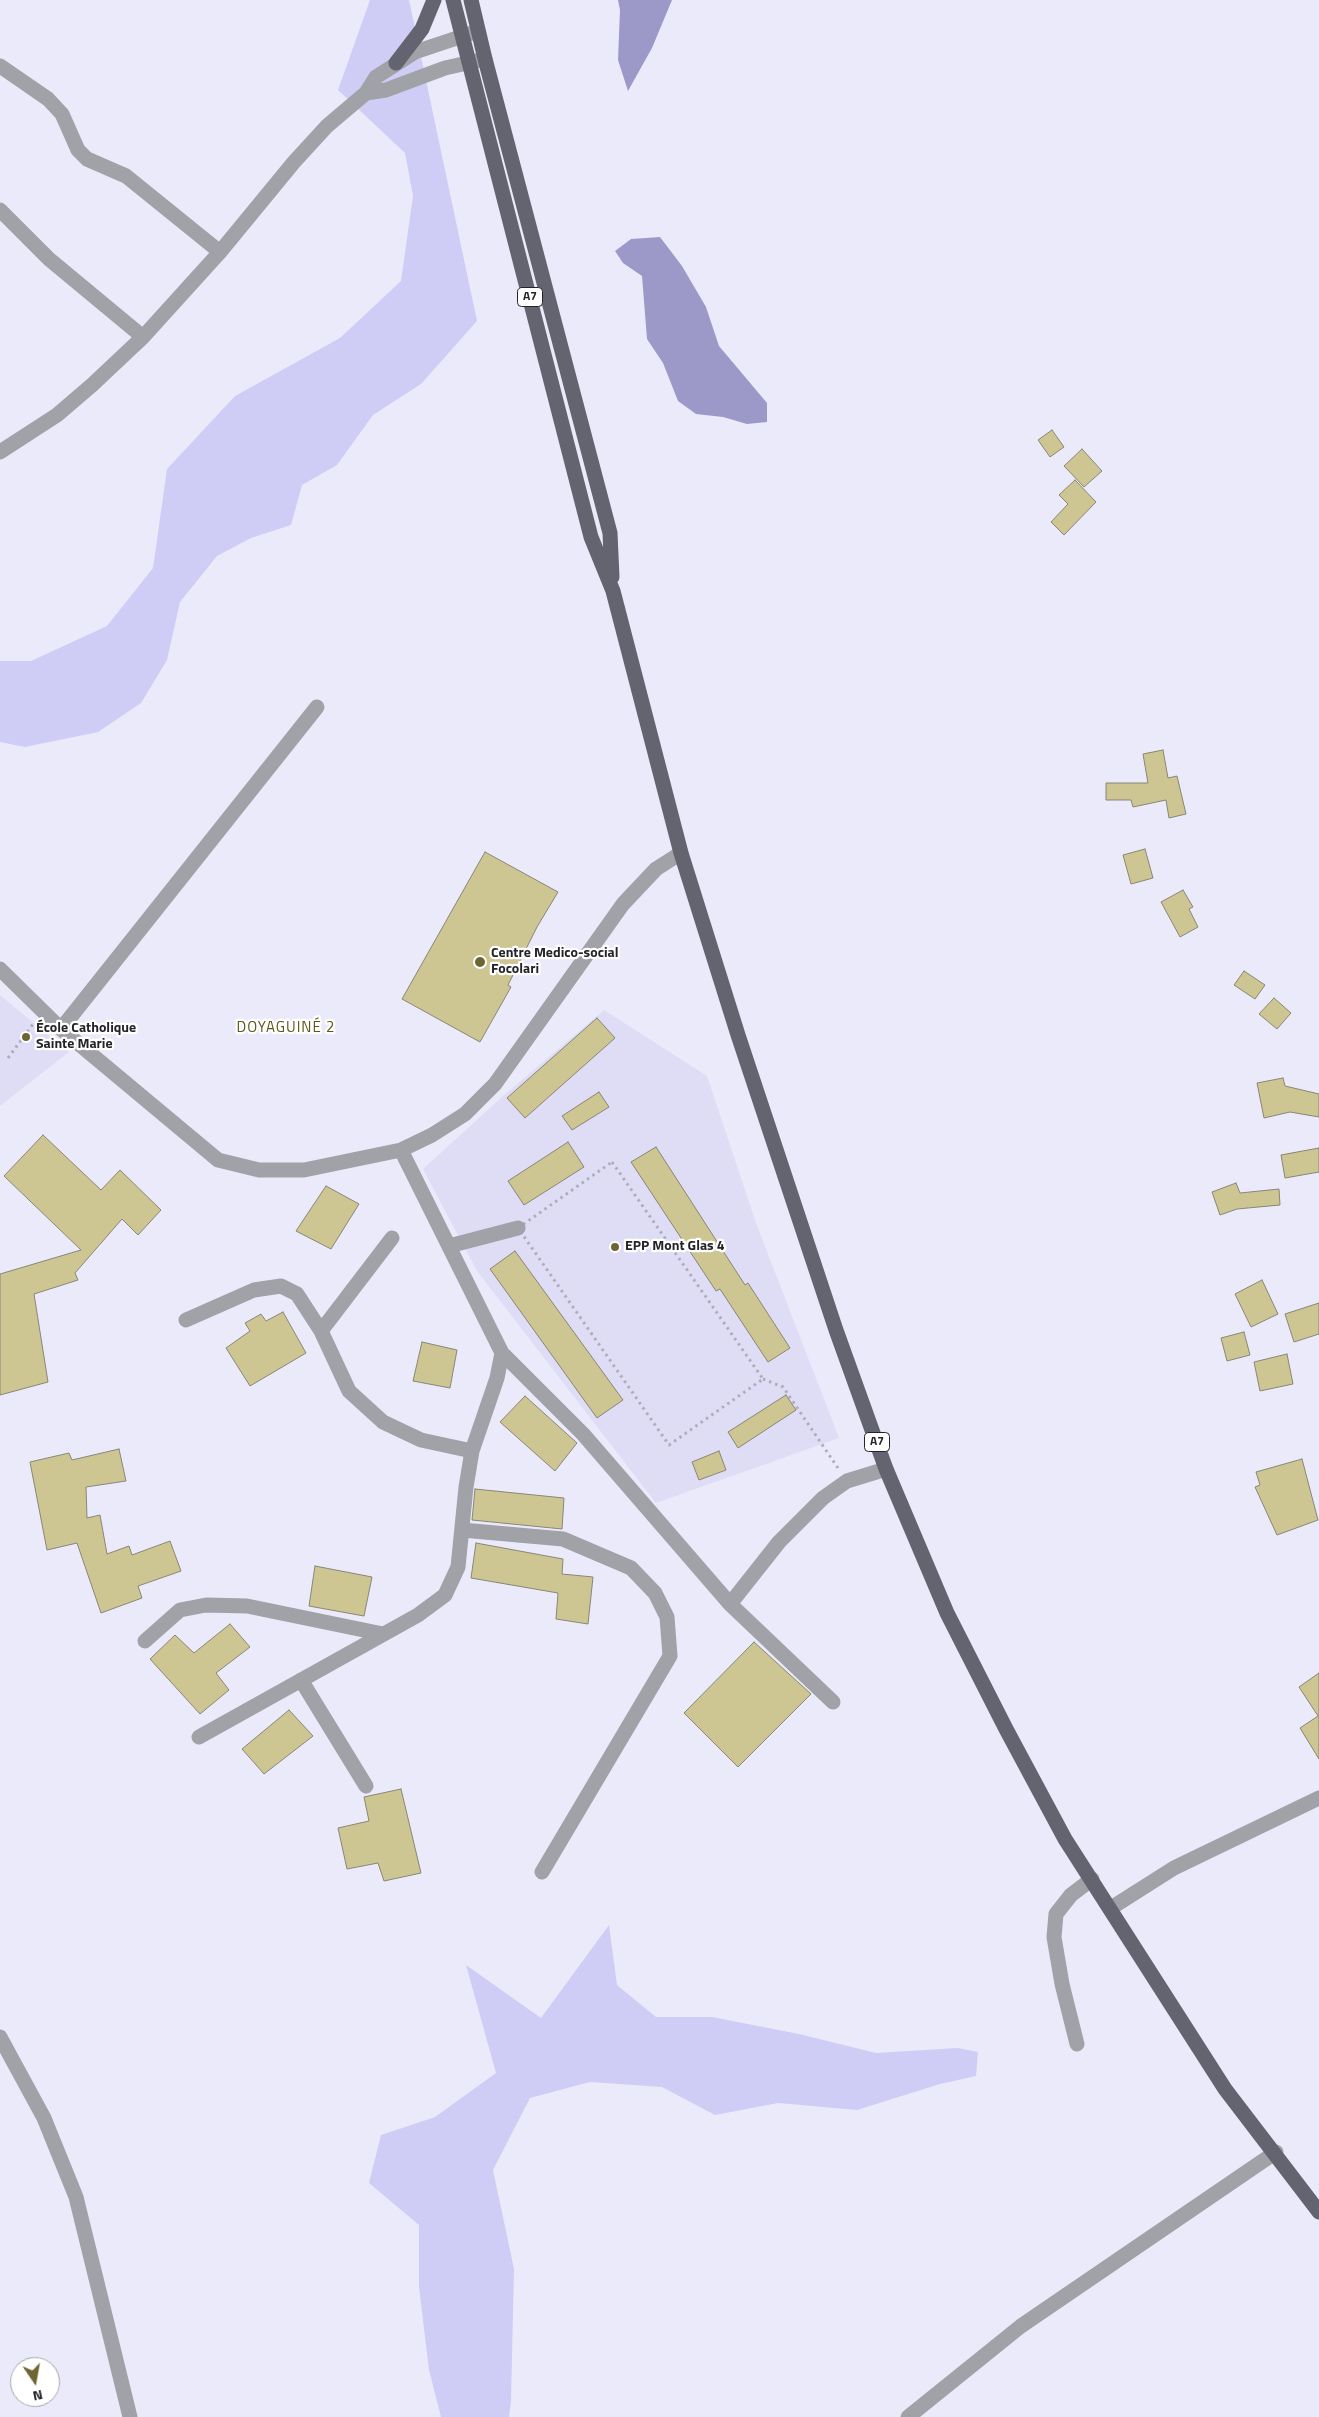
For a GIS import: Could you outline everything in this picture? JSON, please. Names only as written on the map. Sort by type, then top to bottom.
[{"type":"main road","points":[[396,63],[422,29],[434,0]]},
{"type":"main road","name":"A7","points":[[454,0],[591,537],[613,591],[681,853],[741,1044],[836,1330],[886,1468],[948,1612],[1006,1729],[1066,1839],[1225,2089],[1276,2152],[1319,2212]]},
{"type":"main road","name":"A7","points":[[471,0],[610,533],[613,591]]},
{"type":"street","points":[[0,452],[57,415],[92,385],[143,336],[220,252],[327,126],[366,93],[376,77],[415,52],[478,31]]},
{"type":"street","points":[[366,93],[386,90],[445,68],[485,59]]},
{"type":"street","points":[[0,66],[48,99],[62,114],[78,150],[87,160],[126,176],[220,252]]},
{"type":"street","points":[[0,210],[49,259],[143,336]]},
{"type":"street","points":[[61,1029],[317,707]]},
{"type":"street","points":[[0,969],[61,1029],[218,1160],[259,1170],[304,1170],[401,1150],[432,1135],[465,1114],[495,1084],[623,904],[656,869],[681,853]]},
{"type":"street","points":[[401,1150],[502,1353],[583,1434],[730,1604],[833,1702]]},
{"type":"street","points":[[449,1246],[518,1228]]},
{"type":"street","points":[[321,1331],[392,1238]]},
{"type":"street","points":[[186,1320],[254,1290],[281,1286],[297,1294],[321,1331],[349,1391],[382,1422],[421,1440],[472,1451]]},
{"type":"street","points":[[198,1737],[418,1615],[445,1595],[458,1567],[472,1451],[498,1378],[502,1353]]},
{"type":"street","points":[[730,1604],[779,1542],[823,1498],[846,1481],[886,1468]]},
{"type":"street","points":[[462,1530],[563,1539],[631,1568],[655,1593],[667,1617],[670,1656],[542,1872]]},
{"type":"street","points":[[145,1641],[180,1610],[206,1605],[247,1606],[383,1634]]},
{"type":"street","points":[[301,1680],[366,1786]]},
{"type":"street","points":[[1111,1908],[1174,1868],[1319,1798]]},
{"type":"street","points":[[1077,2044],[1062,1984],[1054,1937],[1056,1914],[1072,1895],[1092,1879]]},
{"type":"street","points":[[0,2037],[44,2118],[76,2197],[130,2417]]},
{"type":"street","points":[[908,2417],[1021,2326],[1276,2152]]},
{"type":"path","points":[[8,1058],[43,1012]]},
{"type":"path","points":[[763,1379],[669,1445],[518,1228],[612,1162],[763,1379],[783,1387],[846,1481]]},
{"type":"shaded area","points":[[370,0],[409,0],[477,321],[421,384],[373,415],[337,465],[302,485],[291,525],[251,538],[217,556],[180,602],[167,660],[141,703],[98,732],[25,747],[0,742],[0,661],[31,661],[107,626],[153,568],[167,469],[235,396],[340,338],[401,281],[413,196],[405,153],[338,90]]},
{"type":"shaded area","points":[[618,0],[672,0],[652,48],[628,91],[618,60],[620,10]]},
{"type":"shaded area","points":[[660,237],[682,266],[706,307],[719,346],[767,403],[767,422],[747,424],[723,417],[696,414],[678,401],[663,363],[647,339],[642,276],[623,263],[615,251],[631,239]]},
{"type":"shaded area","name":"École Catholique Sainte Marie","points":[[0,995],[69,1052],[0,1106]]},
{"type":"shaded area","name":"EPP Mont Glas 4","points":[[604,1010],[707,1076],[756,1223],[839,1438],[656,1503],[477,1271],[423,1169],[503,1096]]},
{"type":"shaded area","points":[[609,1925],[617,1985],[656,2017],[712,2017],[799,2034],[876,2053],[958,2048],[978,2052],[976,2076],[940,2084],[857,2110],[778,2103],[715,2115],[662,2087],[590,2082],[530,2098],[493,2170],[514,2269],[509,2417],[441,2417],[429,2370],[419,2287],[419,2225],[369,2183],[381,2135],[435,2117],[496,2073],[466,1965],[541,2018]]},
{"type":"building","points":[[1052,430],[1064,447],[1050,457],[1038,440]]},
{"type":"building","points":[[1082,449],[1102,471],[1084,487],[1064,466]]},
{"type":"building","points":[[1075,480],[1096,502],[1064,535],[1051,522],[1068,504],[1059,495]]},
{"type":"building","points":[[1163,750],[1168,778],[1177,776],[1186,814],[1169,818],[1166,800],[1133,807],[1131,800],[1106,800],[1106,783],[1148,783],[1143,754]]},
{"type":"building","points":[[1145,849],[1153,878],[1131,884],[1123,855]]},
{"type":"building","points":[[485,852],[558,892],[537,927],[508,985],[511,987],[480,1042],[402,999]]},
{"type":"building","points":[[1183,890],[1193,907],[1189,909],[1198,927],[1180,937],[1161,902]]},
{"type":"building","points":[[1244,971],[1265,985],[1255,999],[1234,985]]},
{"type":"building","points":[[1274,998],[1291,1013],[1277,1029],[1259,1014]]},
{"type":"building","points":[[597,1018],[615,1038],[525,1118],[507,1098]]},
{"type":"building","points":[[1283,1078],[1285,1086],[1319,1094],[1319,1117],[1290,1112],[1264,1118],[1257,1083]]},
{"type":"building","points":[[599,1092],[609,1107],[572,1130],[562,1116]]},
{"type":"building","points":[[43,1135],[101,1190],[120,1170],[161,1210],[138,1235],[122,1219],[75,1273],[78,1280],[34,1294],[48,1382],[0,1395],[0,1274],[81,1250],[4,1176]]},
{"type":"building","points":[[568,1142],[584,1167],[524,1205],[508,1181]]},
{"type":"building","points":[[656,1147],[745,1285],[748,1283],[790,1348],[768,1362],[720,1289],[716,1291],[631,1162]]},
{"type":"building","points":[[1319,1148],[1319,1172],[1285,1178],[1281,1155]]},
{"type":"building","points":[[1236,1183],[1240,1193],[1279,1189],[1280,1205],[1237,1209],[1220,1215],[1212,1192]]},
{"type":"building","points":[[326,1186],[359,1204],[331,1249],[296,1231]]},
{"type":"building","points":[[515,1251],[623,1400],[597,1418],[490,1269]]},
{"type":"building","points":[[1262,1280],[1278,1314],[1251,1327],[1235,1294]]},
{"type":"building","points":[[1319,1303],[1319,1334],[1294,1342],[1285,1314]]},
{"type":"building","points":[[283,1312],[306,1353],[250,1386],[226,1348],[250,1331],[245,1323],[261,1314],[266,1321]]},
{"type":"building","points":[[1244,1332],[1250,1355],[1227,1361],[1221,1338]]},
{"type":"building","points":[[422,1342],[457,1350],[450,1388],[413,1381]]},
{"type":"building","points":[[1287,1354],[1293,1384],[1260,1391],[1254,1362]]},
{"type":"building","points":[[786,1395],[796,1410],[738,1448],[728,1432]]},
{"type":"building","points":[[525,1396],[577,1443],[555,1471],[500,1422]]},
{"type":"building","points":[[119,1449],[126,1481],[86,1487],[87,1518],[100,1515],[107,1554],[129,1546],[132,1555],[170,1541],[181,1571],[138,1586],[142,1598],[101,1613],[77,1543],[47,1550],[30,1462],[69,1453],[72,1460]]},
{"type":"building","points":[[719,1451],[726,1470],[699,1480],[692,1462]]},
{"type":"building","points":[[1302,1459],[1318,1520],[1277,1535],[1255,1487],[1260,1485],[1256,1472]]},
{"type":"building","points":[[475,1489],[564,1498],[562,1529],[472,1520]]},
{"type":"building","points":[[476,1543],[563,1559],[562,1574],[593,1577],[588,1624],[556,1619],[558,1593],[471,1578]]},
{"type":"building","points":[[315,1566],[372,1577],[364,1616],[309,1606]]},
{"type":"building","points":[[230,1624],[250,1647],[216,1673],[229,1690],[200,1714],[150,1659],[175,1635],[194,1653]]},
{"type":"building","points":[[754,1642],[811,1694],[738,1767],[684,1713]]},
{"type":"building","points":[[1319,1673],[1319,1759],[1300,1728],[1318,1716],[1299,1687]]},
{"type":"building","points":[[289,1710],[313,1736],[264,1774],[242,1749]]},
{"type":"building","points":[[401,1789],[421,1873],[384,1881],[378,1863],[347,1869],[338,1828],[369,1821],[364,1797]]},
{"type":"place","name":"Centre Medico-social Focolari","points":[[480,962]]},
{"type":"place","name":"École Catholique Sainte Marie","points":[[26,1037]]},
{"type":"place","name":"EPP Mont Glas 4","points":[[615,1247]]},
{"type":"district","name":"DOYAGUINÉ 2","points":[[286,1028]]}]
